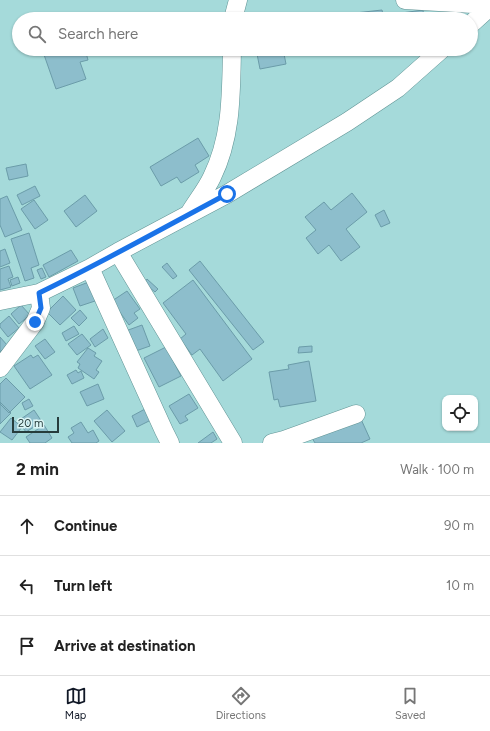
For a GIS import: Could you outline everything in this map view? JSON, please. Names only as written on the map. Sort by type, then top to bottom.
[{"type":"street","points":[[235,12],[238,0]]},
{"type":"street","points":[[405,0],[490,6]]},
{"type":"street","points":[[478,17],[490,6]]},
{"type":"street","points":[[188,214],[211,178],[224,146],[230,106],[232,56]]},
{"type":"street","points":[[0,300],[39,293],[90,268],[234,190],[347,122],[398,88],[434,56]]},
{"type":"street","points":[[118,252],[233,443]]},
{"type":"street","points":[[90,268],[170,443]]},
{"type":"street","points":[[0,368],[35,322],[41,308],[39,293]]},
{"type":"street","points":[[272,443],[356,414]]},
{"type":"building","points":[[382,10],[382,12],[364,12]]},
{"type":"building","points":[[423,10],[423,12],[409,12]]},
{"type":"building","points":[[44,56],[87,56],[88,60],[80,62],[86,79],[56,89]]},
{"type":"building","points":[[257,56],[284,56],[286,64],[260,69]]},
{"type":"building","points":[[198,138],[209,156],[195,165],[199,172],[181,183],[177,177],[161,186],[150,167]]},
{"type":"building","points":[[26,164],[28,176],[9,180],[6,168]]},
{"type":"building","points":[[35,186],[40,196],[22,205],[17,195]]},
{"type":"building","points":[[352,193],[367,212],[346,229],[360,247],[341,261],[329,245],[318,254],[306,238],[316,230],[305,217],[324,202],[331,210]]},
{"type":"building","points":[[85,195],[97,211],[76,227],[64,211]]},
{"type":"building","points":[[7,196],[22,230],[5,237],[0,225],[0,199]]},
{"type":"building","points":[[34,200],[48,220],[35,229],[21,209]]},
{"type":"building","points":[[384,210],[390,223],[381,227],[375,215]]},
{"type":"building","points":[[29,233],[39,265],[31,268],[34,278],[25,281],[11,239]]},
{"type":"building","points":[[5,249],[10,263],[0,267],[0,251]]},
{"type":"building","points":[[71,250],[78,261],[49,277],[43,265]]},
{"type":"building","points":[[200,261],[264,342],[253,350],[189,270]]},
{"type":"building","points":[[167,263],[177,276],[173,279],[162,267]]},
{"type":"building","points":[[9,266],[13,277],[8,279],[11,287],[0,290],[0,269]]},
{"type":"building","points":[[42,268],[46,277],[41,279],[37,270]]},
{"type":"building","points":[[18,277],[20,283],[12,286],[10,280]]},
{"type":"building","points":[[147,279],[158,289],[155,292],[144,283]]},
{"type":"building","points":[[94,280],[101,299],[80,306],[73,288]]},
{"type":"building","points":[[193,280],[252,359],[223,381],[200,349],[192,355],[180,339],[186,334],[163,303]]},
{"type":"building","points":[[127,291],[140,309],[134,313],[138,318],[129,325],[112,301]]},
{"type":"building","points":[[63,296],[76,310],[60,325],[47,312]]},
{"type":"building","points":[[21,305],[30,315],[19,324],[11,314]]},
{"type":"building","points":[[80,310],[87,318],[79,326],[71,318]]},
{"type":"building","points":[[9,316],[19,328],[8,337],[0,327],[0,324]]},
{"type":"building","points":[[142,325],[150,346],[130,353],[123,332]]},
{"type":"building","points":[[74,326],[79,334],[66,341],[62,333]]},
{"type":"building","points":[[103,329],[108,338],[95,347],[90,339]]},
{"type":"building","points":[[82,334],[91,345],[77,355],[68,344]]},
{"type":"building","points":[[0,337],[7,345],[0,352]]},
{"type":"building","points":[[45,339],[55,352],[45,359],[35,346]]},
{"type":"building","points":[[312,346],[312,352],[298,353],[299,347]]},
{"type":"building","points":[[166,347],[181,376],[159,387],[144,358]]},
{"type":"building","points":[[88,348],[96,353],[94,356],[102,361],[96,370],[99,372],[94,379],[78,368],[80,364],[77,362]]},
{"type":"building","points":[[31,355],[33,358],[38,355],[52,375],[30,389],[14,366]]},
{"type":"building","points":[[309,361],[316,401],[280,407],[278,399],[274,400],[269,372],[289,369],[288,365]]},
{"type":"building","points":[[76,370],[78,373],[81,371],[84,378],[72,384],[67,375]]},
{"type":"building","points":[[6,378],[25,397],[9,413],[0,404],[0,384]]},
{"type":"building","points":[[98,384],[104,399],[87,406],[80,392]]},
{"type":"building","points":[[189,394],[198,408],[185,416],[188,420],[180,424],[169,406]]},
{"type":"building","points":[[29,399],[33,406],[25,410],[22,403]]},
{"type":"building","points":[[0,402],[11,413],[0,424]]},
{"type":"building","points":[[145,409],[151,420],[137,427],[132,416]]},
{"type":"building","points":[[34,410],[42,422],[26,432],[18,421]]},
{"type":"building","points":[[107,410],[125,431],[112,442],[94,421]]},
{"type":"building","points":[[360,417],[370,439],[361,443],[315,443],[312,438]]},
{"type":"building","points":[[11,418],[22,427],[12,440],[0,432]]},
{"type":"building","points":[[81,422],[88,433],[93,430],[99,441],[96,443],[72,443],[68,437],[74,433],[71,428]]},
{"type":"building","points":[[44,425],[52,438],[45,443],[30,443],[26,437]]},
{"type":"building","points":[[213,432],[217,439],[211,443],[198,443]]},
{"type":"route","points":[[35,322],[41,308],[39,293],[90,268],[227,194]]}]
